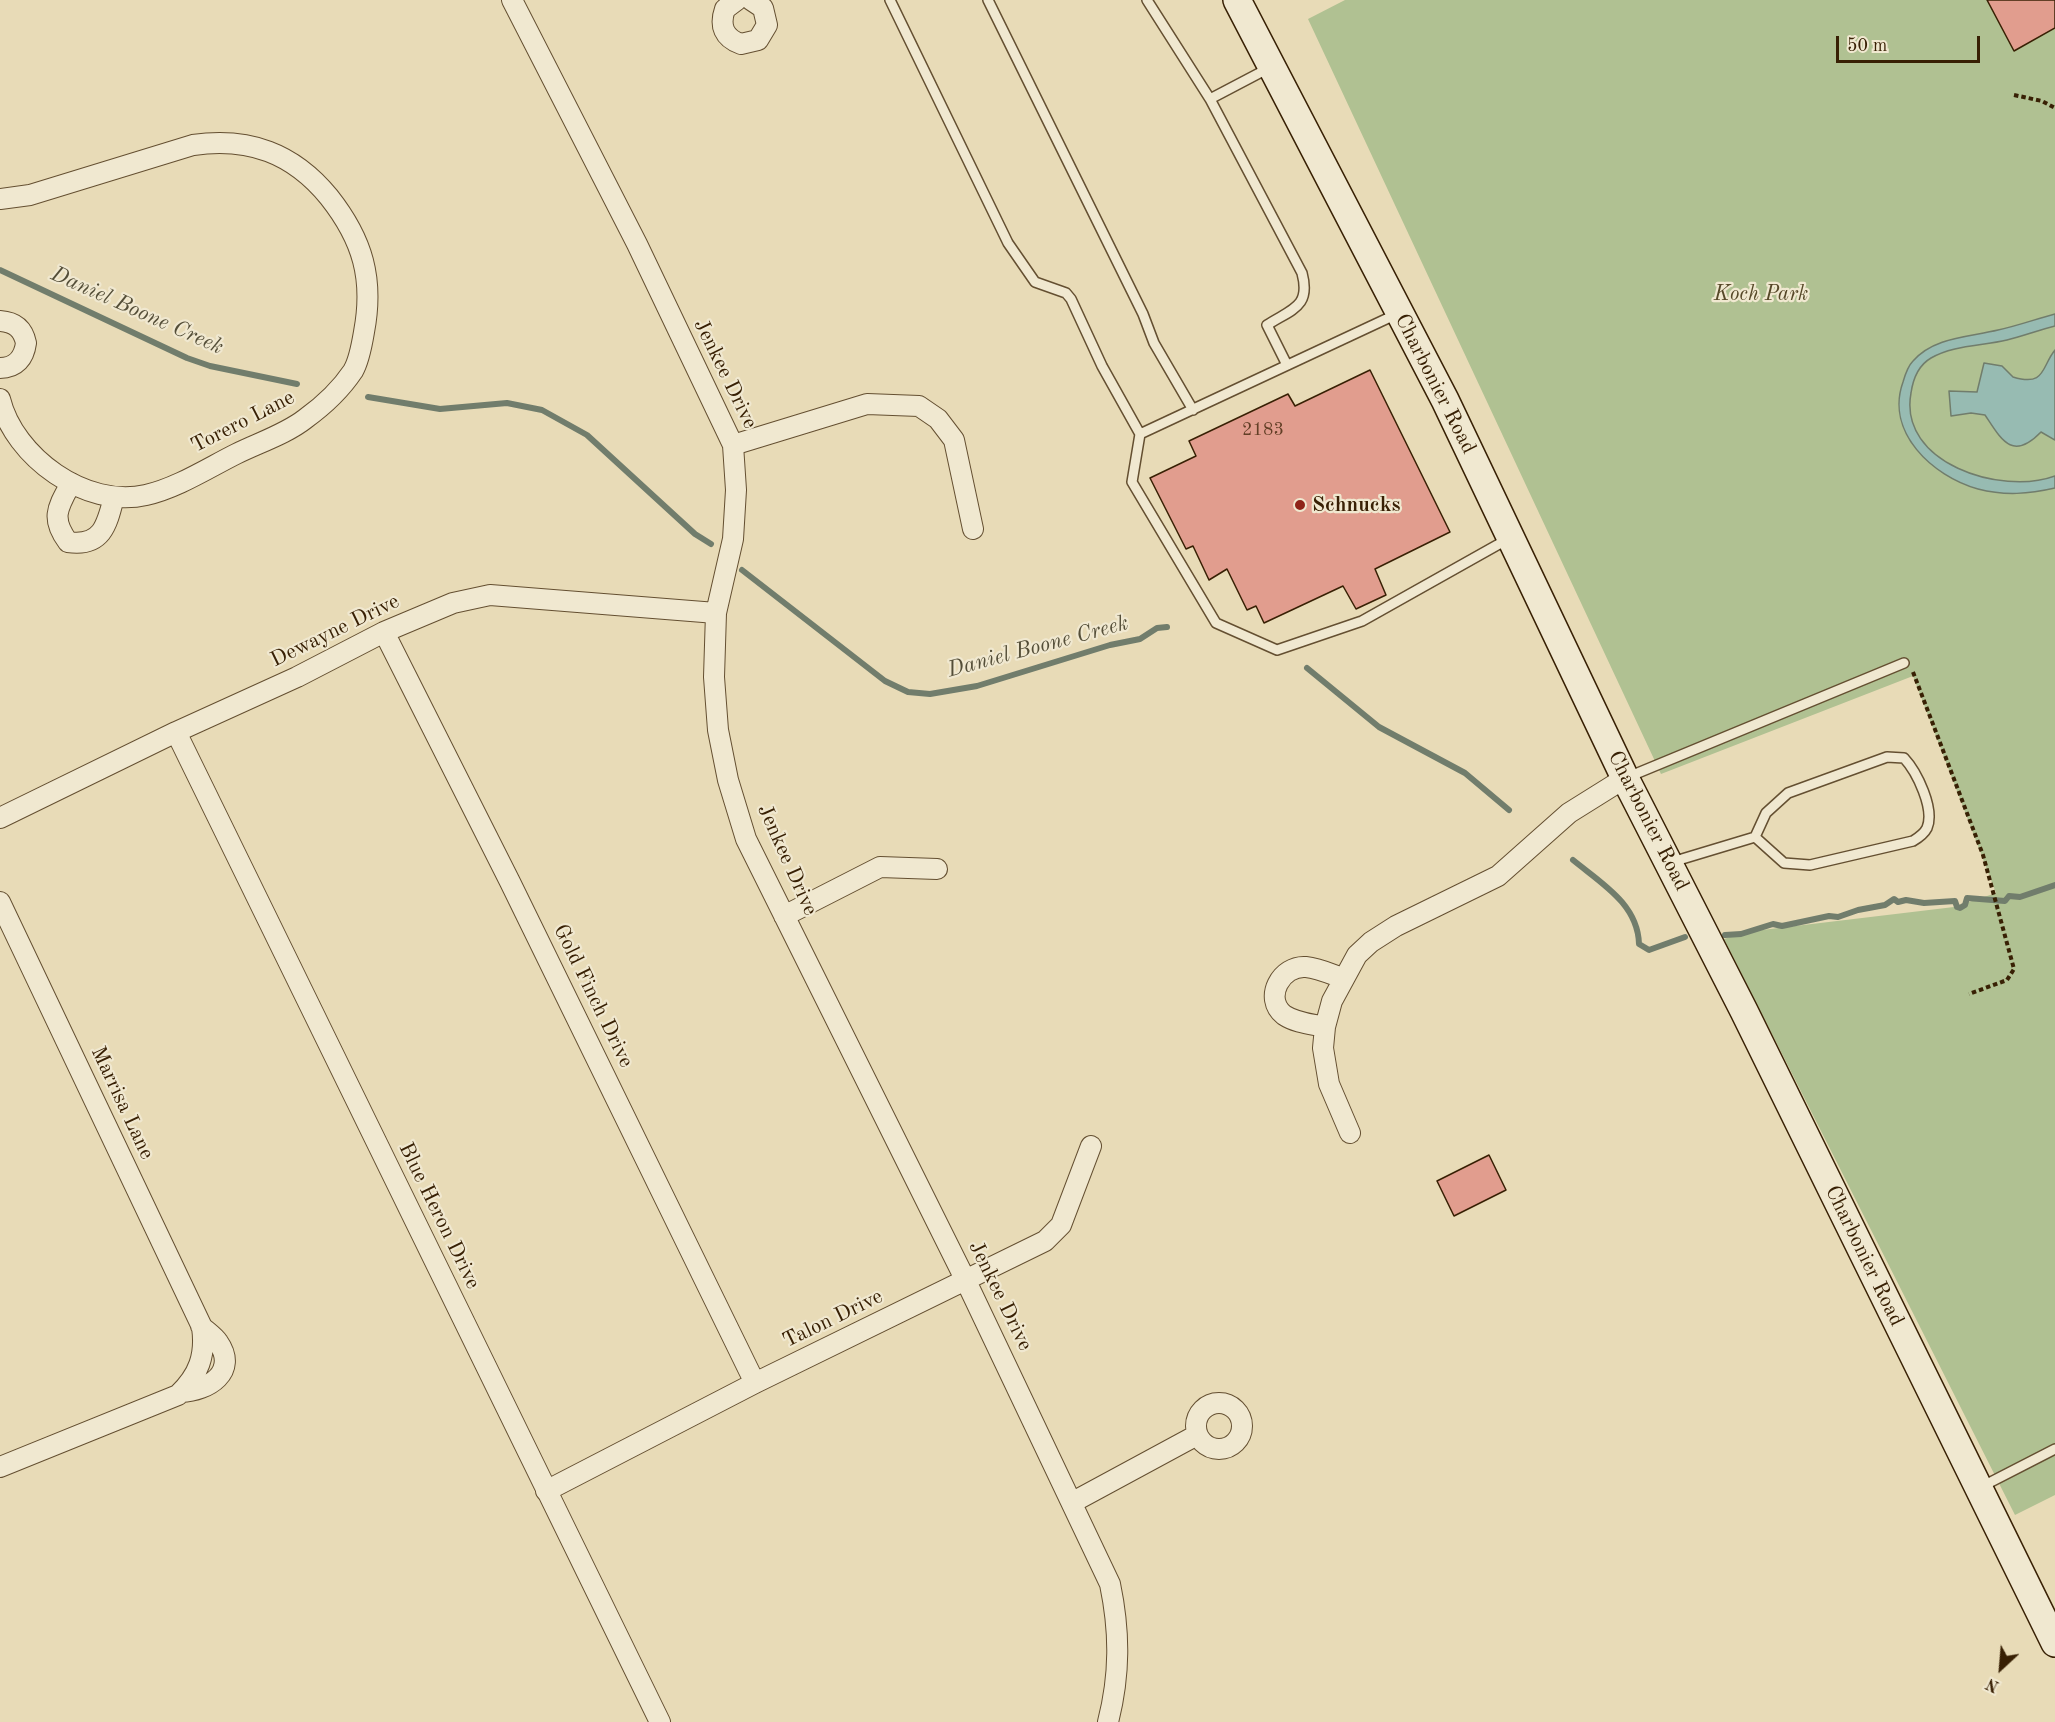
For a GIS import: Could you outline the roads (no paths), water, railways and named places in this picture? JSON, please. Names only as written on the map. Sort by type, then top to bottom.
[{"type":"main road","name":"Charbonier Road","points":[[1237,0],[1445,400],[1625,778],[1670,863],[2055,1643]]},
{"type":"street","name":"Jenkee Drive","points":[[513,0],[637,244],[733,445],[736,490],[733,539],[716,613],[714,677],[718,730],[728,780],[746,839],[966,1281],[1110,1584],[1119,1638],[1118,1668],[1108,1722]]},
{"type":"street","points":[[737,0],[725,9],[722,27],[726,35],[741,44],[758,40],[767,25],[763,8],[751,0]]},
{"type":"street","name":"Torero Lane","points":[[0,199],[30,195],[193,145],[221,141],[254,145],[282,158],[313,178],[337,207],[355,237],[367,266],[369,306],[354,370],[329,400],[303,421],[168,487],[145,495],[114,497],[90,492],[50,471],[11,426],[0,399]]},
{"type":"street","points":[[0,321],[10,322],[18,327],[26,343],[20,360],[13,366],[0,368]]},
{"type":"street","points":[[733,445],[867,404],[919,406],[938,419],[954,440],[973,529]]},
{"type":"street","points":[[70,483],[56,515],[58,529],[68,542],[82,544],[96,537],[106,527],[114,497]]},
{"type":"street","name":"Dewayne Drive","points":[[0,818],[176,732],[297,677],[384,632],[453,603],[490,595],[716,613]]},
{"type":"street","name":"Gold Finch Drive","points":[[384,632],[510,882],[755,1383]]},
{"type":"street","name":"Blue Heron Drive","points":[[176,732],[660,1722]]},
{"type":"street","points":[[1350,1133],[1329,1084],[1323,1048],[1325,1027],[1342,978],[1357,955],[1371,942],[1431,908],[1498,876],[1569,813],[1625,778]]},
{"type":"street","points":[[784,916],[880,867],[937,869]]},
{"type":"street","name":"Marrisa Lane","points":[[0,902],[201,1326],[204,1342],[202,1359],[190,1383],[181,1392],[0,1467]]},
{"type":"street","points":[[1325,1027],[1297,1022],[1284,1015],[1276,1005],[1274,992],[1280,979],[1290,969],[1305,967],[1342,978]]},
{"type":"street","name":"Talon Drive","points":[[546,1491],[755,1383],[1045,1241],[1061,1225],[1091,1146]]},
{"type":"street","points":[[1073,1502],[1197,1435]]},
{"type":"lane","points":[[890,0],[1008,243],[1035,282],[1066,293],[1071,299],[1102,366],[1140,434],[1132,482],[1216,623],[1277,650],[1362,621],[1510,538]]},
{"type":"lane","points":[[988,0],[1143,314],[1154,343],[1193,410]]},
{"type":"lane","points":[[1147,0],[1210,99],[1302,273],[1307,290],[1301,303],[1267,325],[1287,365]]},
{"type":"lane","points":[[1210,99],[1271,67]]},
{"type":"lane","points":[[1140,434],[1400,313]]},
{"type":"lane","points":[[1625,778],[1904,663]]},
{"type":"lane","points":[[1670,863],[1755,837],[1766,813],[1788,793],[1887,757],[1904,758],[1913,767],[1930,816],[1926,831],[1913,841],[1810,865],[1784,863],[1755,837]]},
{"type":"lane","points":[[1979,1489],[2055,1449]]},
{"type":"water","points":[[2055,314],[2055,326],[2007,340],[1968,346],[1931,358],[1923,364],[1913,383],[1911,417],[1920,438],[1937,455],[1958,468],[1982,477],[2008,481],[2033,481],[2055,476],[2055,488],[2036,492],[1998,493],[1961,483],[1929,463],[1916,449],[1901,418],[1899,400],[1911,363],[1921,353],[1941,342]]},
{"type":"water","points":[[2055,350],[2055,440],[2041,432],[2031,441],[2015,446],[2002,439],[1985,415],[1971,413],[1951,416],[1949,391],[1977,392],[1984,363],[2002,366],[2013,377],[2032,379],[2041,374]]},
{"type":"waterway","name":"Daniel Boone Creek","points":[[0,270],[187,358],[210,366],[297,384]]},
{"type":"waterway","name":"Daniel Boone Creek","points":[[368,397],[440,409],[507,403],[542,410],[587,435],[695,534],[711,544]]},
{"type":"waterway","name":"Daniel Boone Creek","points":[[742,570],[885,681],[908,692],[930,694],[977,686],[1110,645],[1140,639],[1157,628],[1167,627]]},
{"type":"waterway","name":"Daniel Boone Creek","points":[[1307,668],[1379,727],[1465,773],[1509,810]]},
{"type":"waterway","name":"Daniel Boone Creek","points":[[1573,860],[1606,886],[1625,906],[1637,930],[1639,944],[1649,950],[1685,937]]},
{"type":"waterway","name":"Daniel Boone Creek","points":[[1725,935],[1741,934],[1773,924],[1782,926],[1829,916],[1838,917],[1858,910],[1885,905],[1894,899],[1898,902],[1906,900],[1924,903],[1955,901],[1957,907],[1960,908],[1965,905],[1967,898],[2005,901],[2009,896],[2020,897],[2055,885]]},
{"type":"place","name":"Schnucks","points":[[1300,505]]},
{"type":"park label","name":"Koch Park","points":[[1761,294]]}]
